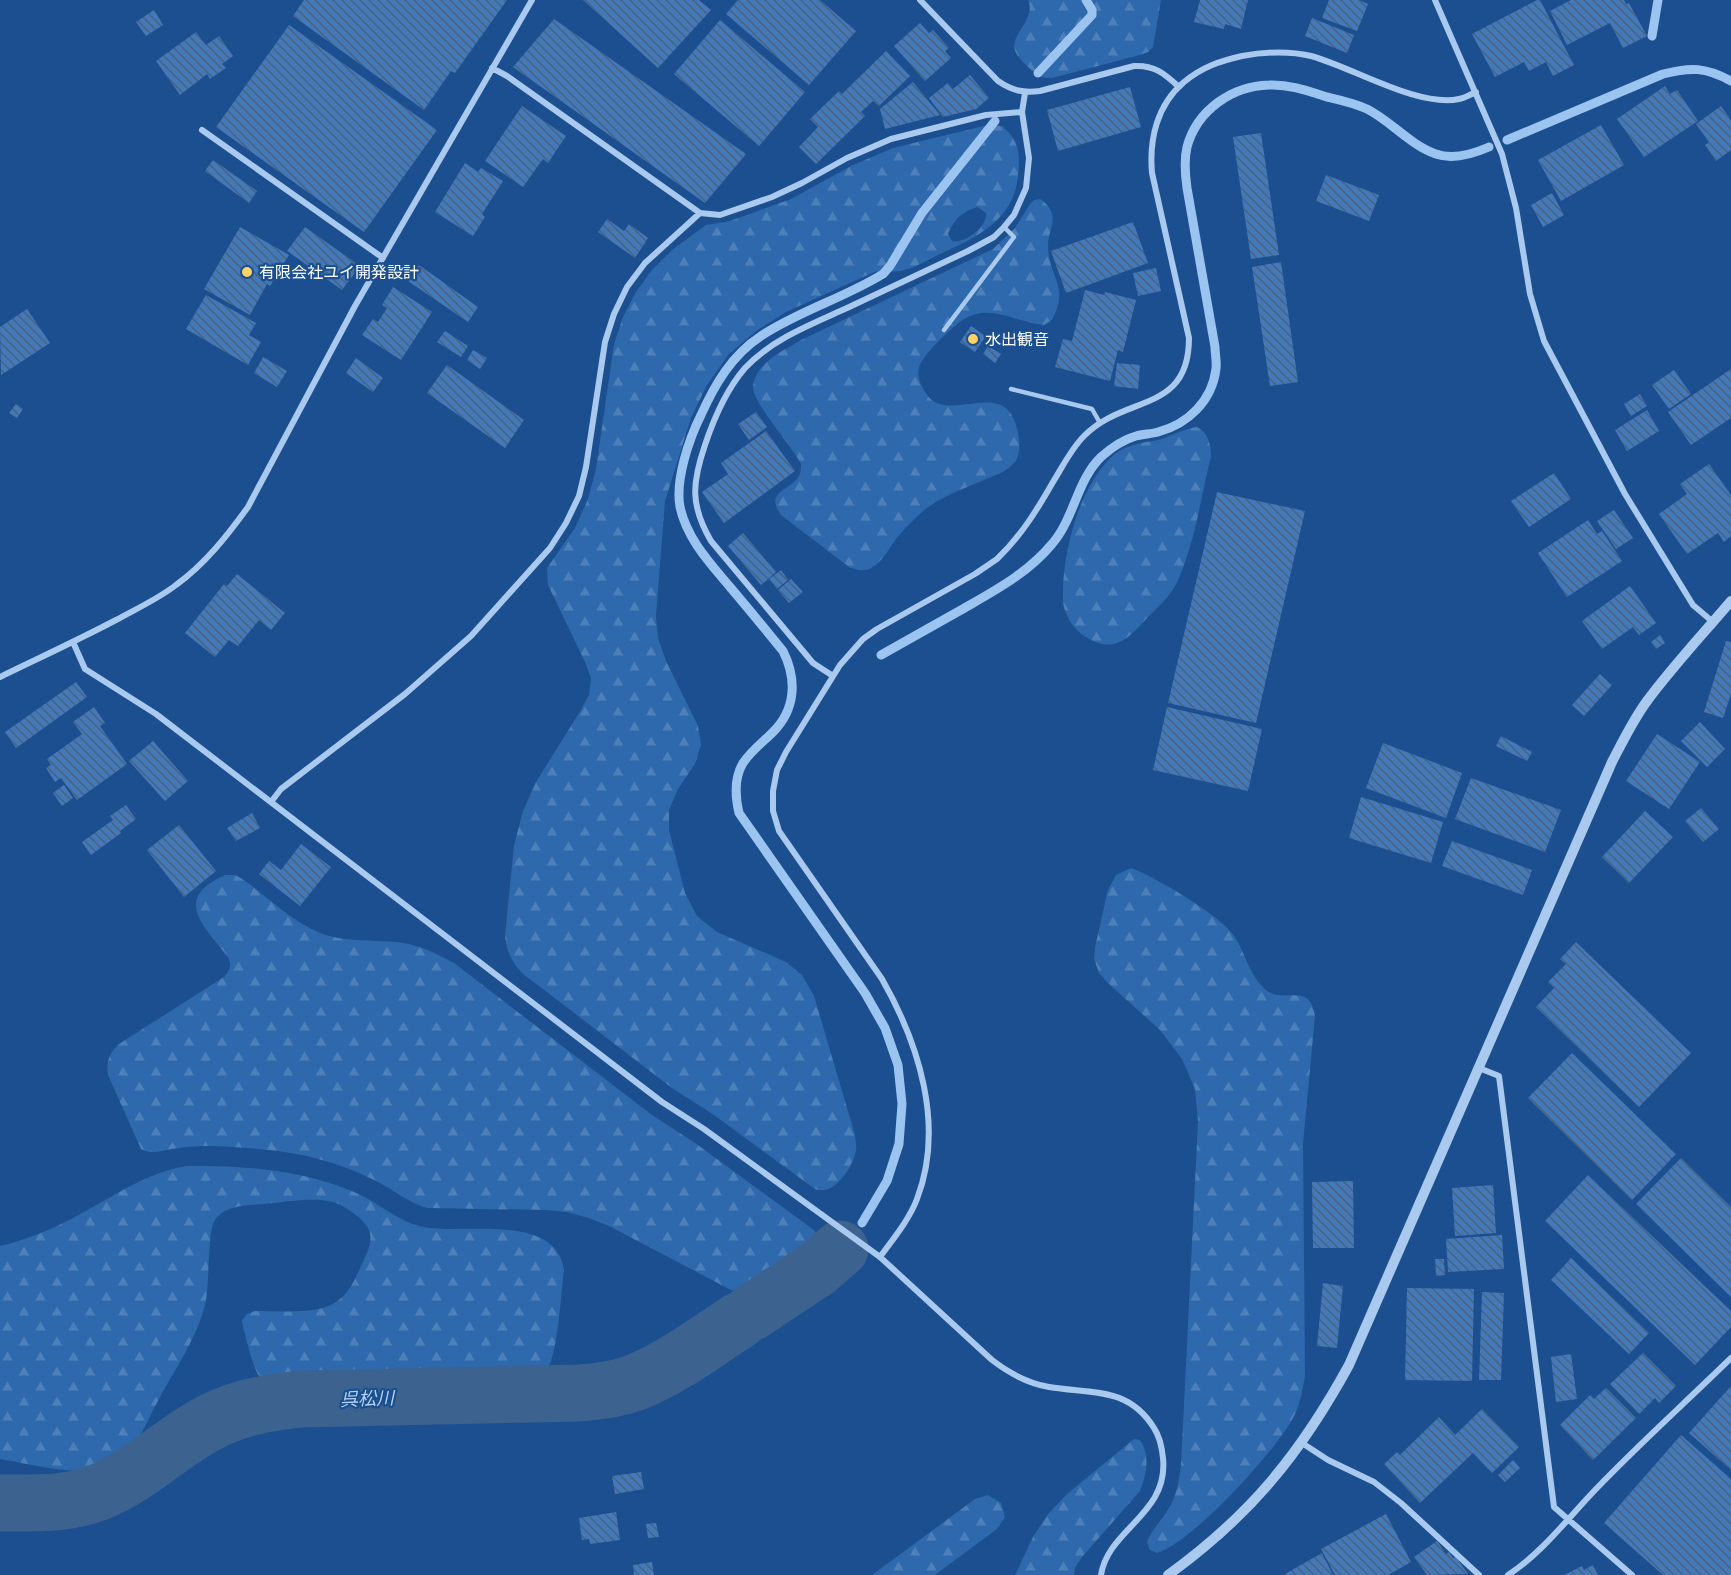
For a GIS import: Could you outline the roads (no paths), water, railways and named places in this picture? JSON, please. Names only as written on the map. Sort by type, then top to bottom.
[{"type":"street","points":[[0,677],[146,604],[176,585],[203,562],[227,536],[248,507],[383,258],[532,0]]},
{"type":"street","points":[[920,0],[999,81],[1011,89],[1025,93],[1040,91],[1134,66],[1156,68],[1179,87]]},
{"type":"street","points":[[1436,0],[1502,154],[1510,181],[1530,294],[1544,341],[1626,494],[1693,605],[1713,622]]},
{"type":"street","points":[[880,1257],[917,1201],[926,1173],[927,1115],[918,1058],[904,1022],[882,979],[779,831],[773,811],[773,790],[777,770],[786,752],[845,658],[863,639],[997,559],[1016,541],[1031,520],[1071,452],[1084,436],[1100,423],[1170,390],[1182,375],[1189,357],[1189,338],[1152,173],[1151,154],[1158,118],[1167,101],[1179,87],[1209,65],[1227,59],[1249,55],[1289,53],[1318,58],[1413,95],[1435,100],[1459,99],[1476,92]]},
{"type":"street","points":[[492,68],[507,76],[700,213],[720,215],[802,183],[847,158],[891,139],[986,115],[1022,112]]},
{"type":"street","points":[[833,676],[813,663],[711,541],[700,523],[694,503],[694,483],[711,426],[726,396],[745,369],[768,348],[968,251],[994,237],[1004,227],[1014,215],[1026,188],[1029,158],[1022,112],[1025,93]]},
{"type":"street","points":[[202,130],[383,258]]},
{"type":"street","points":[[271,802],[281,789],[405,694],[471,636],[550,548],[579,496],[586,467],[605,342],[614,314],[627,287],[645,263],[700,213]]},
{"type":"street","points":[[1168,1575],[1231,1525],[1265,1489],[1302,1443],[1325,1408],[1349,1365],[1612,762],[1628,731],[1666,676],[1731,601]]},
{"type":"street","points":[[73,642],[85,669],[156,714],[662,1102],[704,1129],[880,1257],[1009,1373],[1028,1382],[1049,1387],[1115,1395],[1131,1403],[1145,1415],[1155,1430],[1163,1456],[1161,1483],[1144,1515],[1103,1562],[1101,1575]]},
{"type":"street","points":[[1479,1068],[1499,1076],[1554,1507],[1632,1575]]},
{"type":"street","points":[[1508,1575],[1541,1548],[1598,1487],[1731,1358]]},
{"type":"street","points":[[1302,1443],[1328,1460],[1374,1482],[1401,1503],[1479,1575]]},
{"type":"lane","points":[[944,330],[1014,237],[1004,227]]},
{"type":"lane","points":[[1011,389],[1092,409],[1100,423]]},
{"type":"waterway","points":[[1038,73],[1092,15],[1092,10],[1086,0]]},
{"type":"waterway","points":[[1652,36],[1658,0]]},
{"type":"waterway","points":[[1507,140],[1663,74],[1682,70],[1698,70],[1713,73],[1731,81]]},
{"type":"waterway","points":[[881,655],[986,596],[1021,573],[1042,555],[1059,534],[1086,477],[1101,457],[1126,440],[1158,432],[1179,423],[1197,410],[1204,401],[1214,381],[1215,347],[1187,188],[1185,162],[1192,134],[1199,122],[1218,102],[1229,95],[1255,86],[1291,87],[1367,109],[1418,145],[1436,154],[1463,155],[1489,147]]},
{"type":"waterway","points":[[862,1223],[887,1181],[899,1144],[902,1104],[898,1065],[885,1028],[865,993],[739,813],[736,787],[740,769],[753,751],[781,723],[786,714],[792,693],[791,672],[783,651],[707,560],[688,530],[680,507],[679,485],[684,460],[696,425],[712,392],[733,361],[761,336],[776,327],[883,274],[922,213],[995,121]]},
{"type":"waterway","name":"呉松川","points":[[752,1312],[817,1269],[840,1249]]},
{"type":"waterway","name":"呉松川","points":[[0,1503],[63,1501],[99,1492],[126,1478],[212,1421],[261,1405],[300,1399],[580,1393],[617,1388],[632,1384],[665,1368],[740,1320]]},
{"type":"place","name":"有限会社ユイ開発設計","points":[[247,272]]},
{"type":"place","name":"水出観音","points":[[973,339]]}]
